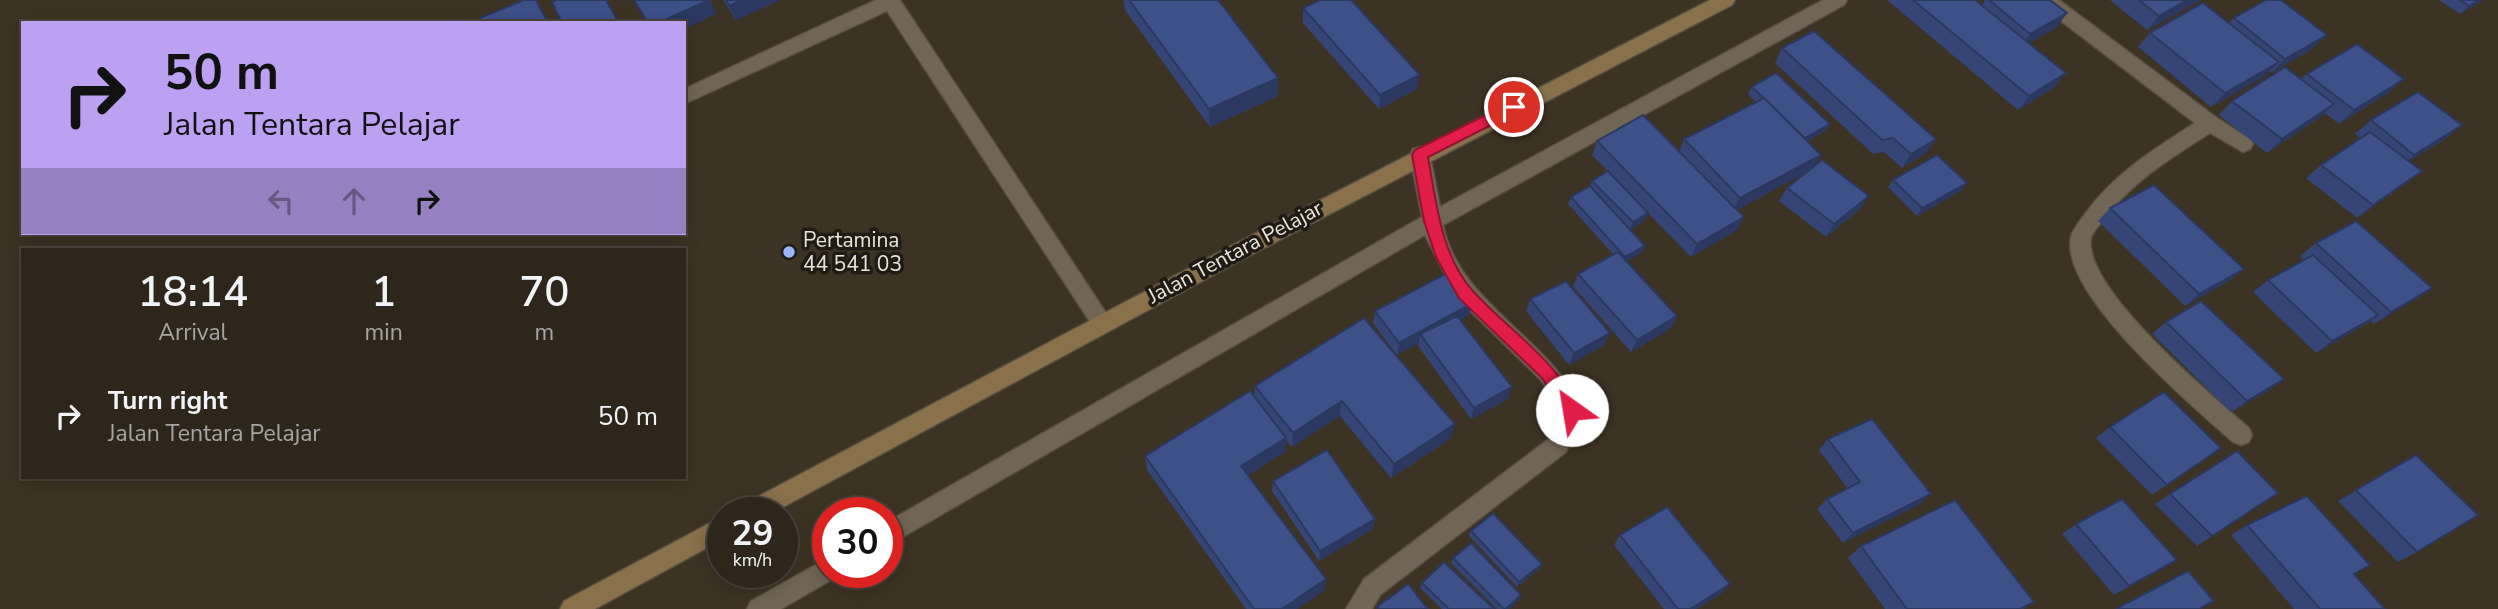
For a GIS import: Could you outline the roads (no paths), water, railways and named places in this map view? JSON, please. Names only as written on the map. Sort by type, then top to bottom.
[{"type":"main road","name":"Jalan Tentara Pelajar","points":[[779,497],[1101,322],[1420,155],[1726,0]]},
{"type":"main road","points":[[572,609],[707,536]]},
{"type":"street","points":[[686,95],[890,0],[1101,322]]},
{"type":"street","points":[[903,526],[1432,221],[1838,0]]},
{"type":"street","points":[[2046,0],[2210,123],[2243,144]]},
{"type":"street","points":[[2210,123],[2130,176],[2101,205],[2081,239],[2083,266],[2115,316],[2241,435]]},
{"type":"street","points":[[1358,609],[1372,587],[1558,445],[1572,410],[1548,372],[1465,293],[1444,257],[1432,221],[1420,155]]},
{"type":"street","points":[[759,609],[812,578]]},
{"type":"place","name":"Pertamina 44 541 03","points":[[789,252]]}]
